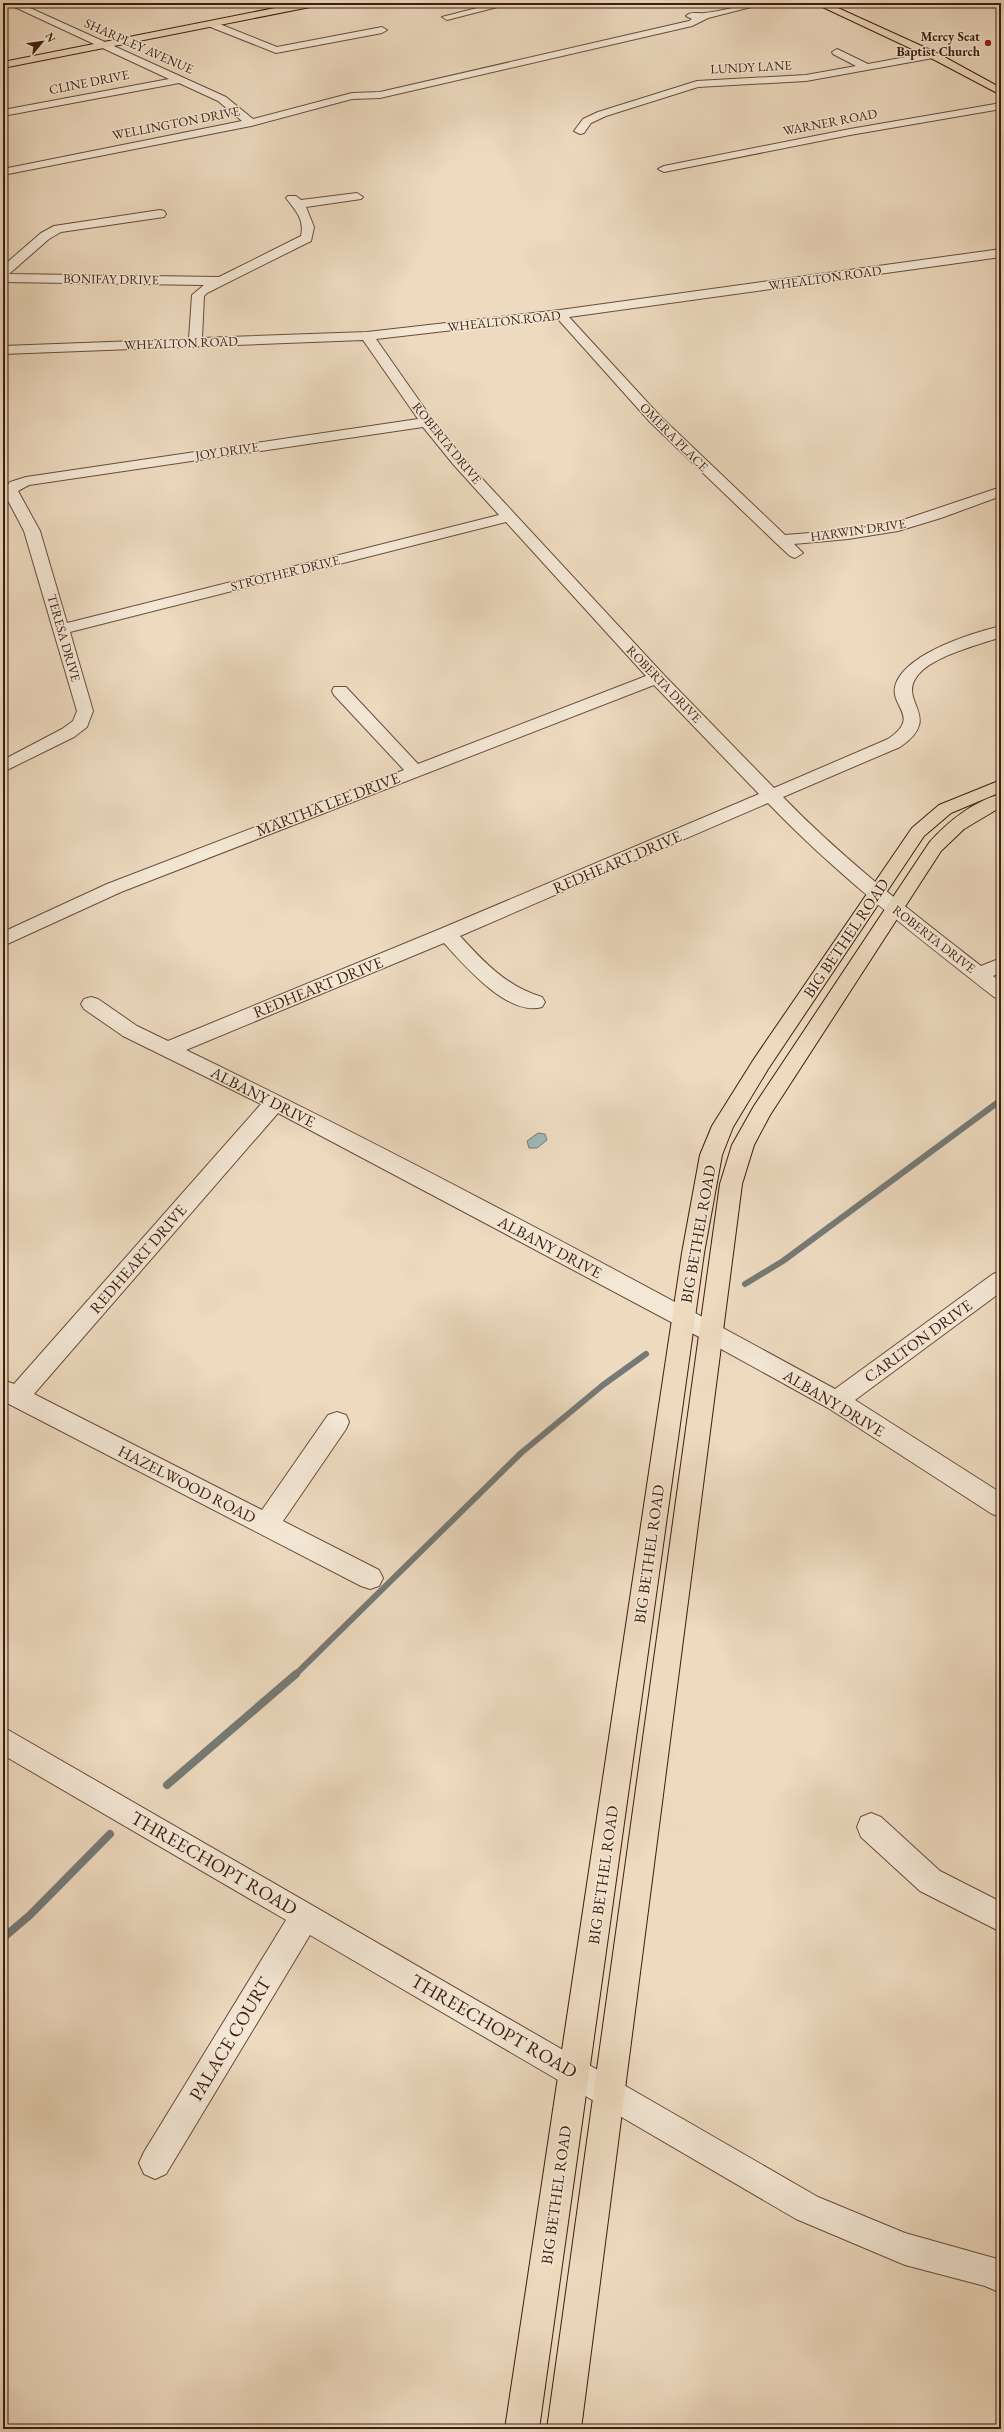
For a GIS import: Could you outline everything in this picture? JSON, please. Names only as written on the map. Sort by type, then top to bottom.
[{"type":"main road","points":[[3,57],[94,41],[283,3]]},
{"type":"main road","points":[[3,65],[105,46],[315,3]]},
{"type":"main road","points":[[819,3],[933,56],[1001,92]]},
{"type":"main road","name":"BIG BETHEL ROAD","points":[[564,2429],[611,2093],[731,1184],[751,1129],[886,901],[912,840],[933,817],[956,803],[1001,785]]},
{"type":"main road","name":"BIG BETHEL ROAD","points":[[522,2429],[701,1202],[712,1155],[723,1126],[749,1083],[886,901],[944,836],[959,823],[1001,800]]},
{"type":"main road","points":[[749,1083],[774,1092]]},
{"type":"street","name":"SHARPLEY AVENUE","points":[[11,3],[222,99],[251,123]]},
{"type":"street","points":[[447,17],[504,4],[501,3]]},
{"type":"street","name":"WELLINGTON DRIVE","points":[[352,96],[365,88],[680,17],[705,16],[762,3]]},
{"type":"street","name":"WELLINGTON DRIVE","points":[[3,172],[251,123],[352,96],[380,95],[692,23],[705,16]]},
{"type":"street","points":[[212,24],[276,50],[382,30]]},
{"type":"street","points":[[530,51],[542,58]]},
{"type":"street","points":[[837,52],[867,67]]},
{"type":"street","name":"LUNDY LANE","points":[[580,131],[587,122],[602,114],[697,84],[806,78],[933,56]]},
{"type":"street","name":"CLINE DRIVE","points":[[3,113],[180,80]]},
{"type":"street","name":"WARNER ROAD","points":[[664,169],[850,132],[1001,106]]},
{"type":"street","points":[[195,342],[198,295],[203,290],[307,238],[309,230],[302,208],[295,201],[357,197]]},
{"type":"street","points":[[3,272],[45,236],[58,229],[160,214]]},
{"type":"street","name":"WHEALTON ROAD","points":[[3,350],[367,336],[560,314],[1001,253]]},
{"type":"street","name":"BONIFAY DRIVE","points":[[3,278],[220,281]]},
{"type":"street","name":"OMERA PLACE","points":[[560,314],[655,419],[795,553]]},
{"type":"street","name":"ROBERTA DRIVE","points":[[367,336],[427,422],[458,461],[657,678],[818,844],[886,901],[1001,992]]},
{"type":"street","name":"JOY DRIVE","points":[[26,481],[427,422]]},
{"type":"street","name":"TERESA DRIVE","points":[[3,767],[68,733],[81,723],[85,711],[32,530],[10,490],[15,485],[26,481]]},
{"type":"street","name":"HARWIN DRIVE","points":[[781,540],[837,536],[914,522],[1001,491]]},
{"type":"street","name":"STROTHER DRIVE","points":[[61,629],[509,517]]},
{"type":"street","name":"REDHEART DRIVE","points":[[169,1049],[447,934],[907,736],[913,727],[913,718],[907,708],[903,689],[912,671],[932,659],[1001,631]]},
{"type":"street","name":"MARTHA LEE DRIVE","points":[[3,940],[114,888],[414,770],[657,678]]},
{"type":"street","points":[[340,692],[414,770]]},
{"type":"street","points":[[447,934],[500,987],[516,997],[535,1002]]},
{"type":"street","points":[[979,974],[1001,964]]},
{"type":"street","name":"ALBANY DRIVE","points":[[91,1004],[130,1031],[275,1102],[711,1332],[836,1401],[1001,1506]]},
{"type":"street","name":"REDHEART DRIVE","points":[[10,1394],[275,1102]]},
{"type":"street","name":"CARLTON DRIVE","points":[[836,1401],[1001,1280]]},
{"type":"street","name":"HAZELWOOD ROAD","points":[[10,1394],[370,1578]]},
{"type":"street","points":[[266,1524],[337,1422]]},
{"type":"street","name":"THREECHOPT ROAD","points":[[3,1740],[807,2208],[905,2250],[990,2271],[1001,2277]]},
{"type":"street","points":[[871,1827],[930,1881],[1001,1917]]},
{"type":"street","name":"PALACE COURT","points":[[155,2163],[305,1916]]},
{"type":"water","points":[[538,1133],[545,1134],[547,1140],[537,1148],[529,1148],[527,1141]]},
{"type":"waterway","points":[[745,1284],[783,1261],[1001,1100]]},
{"type":"waterway","points":[[295,1675],[521,1453],[603,1385],[646,1354]]},
{"type":"waterway","points":[[167,1785],[296,1674]]},
{"type":"waterway","points":[[3,1938],[30,1915],[110,1834]]},
{"type":"place","name":"Mercy Seat Baptist Church","points":[[988,43]]}]
